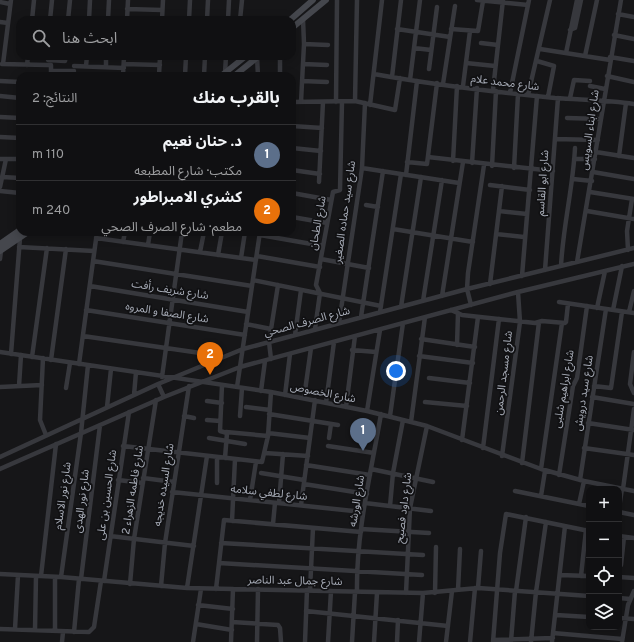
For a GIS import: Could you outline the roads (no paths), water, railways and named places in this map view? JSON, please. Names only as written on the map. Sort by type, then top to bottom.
[{"type":"main road","points":[[295,16],[313,0]]},
{"type":"main road","points":[[296,25],[326,0]]},
{"type":"main road","points":[[298,13],[303,19]]},
{"type":"main road","points":[[225,72],[237,60]]},
{"type":"main road","points":[[242,72],[255,60]]},
{"type":"main road","points":[[0,244],[16,233]]},
{"type":"main road","points":[[0,251],[23,236]]},
{"type":"street","points":[[32,16],[34,0]]},
{"type":"street","points":[[50,16],[52,0]]},
{"type":"street","points":[[68,16],[70,0]]},
{"type":"street","points":[[89,16],[90,0]]},
{"type":"street","points":[[108,16],[109,0]]},
{"type":"street","points":[[126,16],[128,0]]},
{"type":"street","points":[[162,16],[163,0]]},
{"type":"street","points":[[189,16],[190,0]]},
{"type":"street","points":[[207,16],[208,0]]},
{"type":"street","points":[[228,16],[229,0]]},
{"type":"street","points":[[240,16],[242,0]]},
{"type":"street","points":[[336,102],[337,0]]},
{"type":"street","points":[[355,101],[357,0]]},
{"type":"street","points":[[370,104],[382,0]]},
{"type":"street","points":[[392,77],[401,0]]},
{"type":"street","points":[[410,80],[420,0]]},
{"type":"street","points":[[452,29],[470,31],[478,30],[480,0],[528,3],[510,92]]},
{"type":"street","points":[[528,95],[540,49],[550,0]]},
{"type":"street","points":[[566,53],[577,0]]},
{"type":"street","points":[[570,30],[575,28],[581,0]]},
{"type":"street","points":[[585,56],[597,0]]},
{"type":"street","name":"شارع ابناء السويس","points":[[578,262],[620,0]]},
{"type":"street","points":[[492,166],[494,91],[503,1]]},
{"type":"street","points":[[0,2],[10,2],[6,41],[1,64],[27,65],[48,60],[65,60]]},
{"type":"street","points":[[443,84],[455,6]]},
{"type":"street","points":[[429,69],[437,7]]},
{"type":"street","points":[[127,9],[162,10]]},
{"type":"street","points":[[618,14],[634,17]]},
{"type":"street","points":[[300,102],[304,44],[303,19]]},
{"type":"street","points":[[0,22],[8,23]]},
{"type":"street","points":[[398,30],[450,37]]},
{"type":"street","points":[[453,161],[460,86],[466,63],[470,31]]},
{"type":"street","points":[[614,35],[634,39]]},
{"type":"street","points":[[0,40],[6,41]]},
{"type":"street","points":[[481,43],[498,45]]},
{"type":"street","points":[[304,44],[328,45]]},
{"type":"street","points":[[414,48],[431,50]]},
{"type":"street","points":[[540,49],[634,62]]},
{"type":"street","points":[[27,65],[28,60]]},
{"type":"street","points":[[48,60],[51,65],[51,72]]},
{"type":"street","points":[[86,66],[87,60]]},
{"type":"street","points":[[106,60],[106,67]]},
{"type":"street","points":[[123,72],[124,60]]},
{"type":"street","points":[[159,72],[160,60]]},
{"type":"street","points":[[185,72],[186,60]]},
{"type":"street","points":[[204,72],[205,60]]},
{"type":"street","points":[[223,72],[225,60]]},
{"type":"street","points":[[258,60],[258,72]]},
{"type":"street","points":[[280,60],[280,72]]},
{"type":"street","points":[[536,61],[554,66],[548,97]]},
{"type":"street","points":[[466,63],[496,66]]},
{"type":"street","points":[[303,64],[327,65]]},
{"type":"street","points":[[74,66],[106,67],[160,65]]},
{"type":"street","points":[[62,72],[74,71]]},
{"type":"street","name":"شارع محمد علام","points":[[374,74],[518,94],[558,98],[604,100],[634,104]]},
{"type":"street","points":[[607,76],[634,82]]},
{"type":"street","points":[[296,102],[355,101],[396,109],[400,78]]},
{"type":"street","points":[[380,312],[393,229],[403,174],[407,162],[417,80]]},
{"type":"street","points":[[570,98],[574,80],[605,89]]},
{"type":"street","points":[[0,81],[16,82]]},
{"type":"street","points":[[302,81],[327,82]]},
{"type":"street","points":[[407,162],[426,165],[437,83]]},
{"type":"street","points":[[472,163],[477,88]]},
{"type":"street","points":[[514,168],[518,94]]},
{"type":"street","points":[[0,96],[16,98]]},
{"type":"street","points":[[522,276],[524,237],[532,170],[537,96]]},
{"type":"street","name":"شارع ابو القاسم","points":[[545,270],[558,98]]},
{"type":"street","points":[[320,182],[323,102]]},
{"type":"street","name":"شارع الطحان","points":[[315,329],[320,293],[316,285],[331,200],[333,191],[340,190],[342,102]]},
{"type":"street","name":"شارع سيد حماده الصغير","points":[[339,323],[362,168],[365,103]]},
{"type":"street","points":[[618,156],[626,103]]},
{"type":"street","points":[[0,117],[16,118]]},
{"type":"street","points":[[567,118],[601,119]]},
{"type":"street","points":[[296,126],[322,128]]},
{"type":"street","points":[[0,137],[16,138]]},
{"type":"street","points":[[555,139],[598,140]]},
{"type":"street","points":[[296,148],[321,151]]},
{"type":"street","points":[[561,266],[564,232],[573,179],[575,148]]},
{"type":"street","points":[[596,152],[634,158]]},
{"type":"street","points":[[428,157],[492,166],[553,171]]},
{"type":"street","points":[[0,159],[16,159]]},
{"type":"street","points":[[0,187],[6,159]]},
{"type":"street","points":[[574,159],[595,159]]},
{"type":"street","points":[[442,296],[463,162]]},
{"type":"street","points":[[471,305],[467,290],[484,165]]},
{"type":"street","points":[[362,168],[459,183]]},
{"type":"street","points":[[296,171],[320,174]]},
{"type":"street","points":[[362,317],[383,171]]},
{"type":"street","points":[[593,172],[634,179]]},
{"type":"street","points":[[2,177],[16,178]]},
{"type":"street","points":[[401,307],[421,177]]},
{"type":"street","points":[[573,179],[592,181]]},
{"type":"street","points":[[423,301],[442,180]]},
{"type":"street","points":[[490,185],[530,190]]},
{"type":"street","points":[[490,284],[502,186]]},
{"type":"street","points":[[0,191],[16,193]]},
{"type":"street","points":[[590,192],[633,199],[632,219],[626,236],[628,250]]},
{"type":"street","points":[[296,195],[331,200]]},
{"type":"street","points":[[366,205],[378,207]]},
{"type":"street","points":[[499,211],[527,214]]},
{"type":"street","points":[[587,211],[632,219]]},
{"type":"street","points":[[296,218],[327,224]]},
{"type":"street","points":[[393,229],[473,242]]},
{"type":"street","points":[[496,234],[524,237]]},
{"type":"street","points":[[123,242],[124,236]]},
{"type":"street","points":[[148,245],[149,236]]},
{"type":"street","points":[[162,377],[182,236]]},
{"type":"street","points":[[200,252],[203,236]]},
{"type":"street","points":[[218,255],[221,236]]},
{"type":"street","points":[[241,258],[244,236]]},
{"type":"street","points":[[240,416],[240,367],[260,236]]},
{"type":"street","points":[[270,236],[323,246]]},
{"type":"street","points":[[11,354],[20,238]]},
{"type":"street","points":[[79,364],[96,238],[241,258],[256,258],[320,267]]},
{"type":"street","points":[[19,247],[94,251]]},
{"type":"street","points":[[32,357],[47,248]]},
{"type":"street","name":"شارع الصرف الصحي","points":[[0,457],[171,378],[222,356],[243,349],[380,312],[634,248]]},
{"type":"street","points":[[51,360],[66,249]]},
{"type":"street","points":[[0,251],[0,259]]},
{"type":"street","points":[[321,259],[369,268]]},
{"type":"street","points":[[93,261],[252,286]]},
{"type":"street","points":[[0,469],[156,400],[240,367],[518,292],[634,264]]},
{"type":"street","points":[[613,310],[622,266]]},
{"type":"street","points":[[598,308],[605,271]]},
{"type":"street","points":[[253,280],[381,306]]},
{"type":"street","points":[[270,359],[269,342],[278,285]]},
{"type":"street","name":"شارع شريف رأفت","points":[[90,286],[248,312]]},
{"type":"street","points":[[295,335],[301,290]]},
{"type":"street","points":[[559,302],[632,313],[634,291]]},
{"type":"street","name":"شارع مسجد الرحمن","points":[[502,456],[520,322],[518,292]]},
{"type":"street","points":[[451,310],[478,317],[520,322],[562,323],[566,322],[568,304]]},
{"type":"street","name":"شارع ابراهيم شلبى","points":[[559,475],[573,386],[577,378],[587,306]]},
{"type":"street","name":"شارع سيد درويش","points":[[579,504],[584,448],[606,309]]},
{"type":"street","name":"شارع الصفا و المروه","points":[[86,310],[245,335]]},
{"type":"street","points":[[594,386],[611,388],[622,312]]},
{"type":"street","points":[[458,313],[458,345]]},
{"type":"street","points":[[411,422],[425,317]]},
{"type":"street","points":[[462,440],[478,317]]},
{"type":"street","points":[[483,448],[499,319]]},
{"type":"street","points":[[522,463],[539,322]]},
{"type":"street","points":[[541,496],[562,323]]},
{"type":"street","points":[[246,324],[271,329]]},
{"type":"street","points":[[390,416],[403,324]]},
{"type":"street","points":[[367,411],[380,330]]},
{"type":"street","points":[[83,336],[222,356]]},
{"type":"street","points":[[346,407],[352,350],[355,336]]},
{"type":"street","points":[[421,339],[475,347]]},
{"type":"street","points":[[326,403],[334,342]]},
{"type":"street","points":[[304,398],[311,348]]},
{"type":"street","points":[[352,350],[376,352]]},
{"type":"street","name":"شارع الخصوص","points":[[0,352],[271,392],[381,414],[427,426],[502,456],[559,475],[634,491]]},
{"type":"street","points":[[634,352],[630,384],[634,393]]},
{"type":"street","points":[[285,395],[290,354]]},
{"type":"street","points":[[19,386],[21,355]]},
{"type":"street","points":[[419,356],[473,363]]},
{"type":"street","points":[[43,358],[40,422],[46,435]]},
{"type":"street","points":[[261,391],[265,361]]},
{"type":"street","points":[[66,388],[70,363]]},
{"type":"street","name":"شارع نور الاسلام","points":[[61,577],[83,418],[88,365]]},
{"type":"street","points":[[107,407],[111,369]]},
{"type":"street","points":[[134,395],[136,372]]},
{"type":"street","points":[[429,378],[470,383]]},
{"type":"street","points":[[158,384],[164,397]]},
{"type":"street","points":[[0,387],[42,385]]},
{"type":"street","points":[[222,385],[220,432],[310,438]]},
{"type":"street","name":"شارع السيده خديجه","points":[[160,586],[172,492],[189,386]]},
{"type":"street","points":[[123,446],[261,462],[264,460],[268,434],[271,392]]},
{"type":"street","points":[[592,397],[634,404]]},
{"type":"street","name":"شارع فاطمه الزهراء 2","points":[[130,584],[134,539],[156,400]]},
{"type":"street","points":[[301,505],[315,400]]},
{"type":"street","points":[[207,401],[222,403]]},
{"type":"street","points":[[425,402],[467,406]]},
{"type":"street","points":[[246,407],[338,425]]},
{"type":"street","points":[[622,494],[634,409]]},
{"type":"street","name":"شارع الحسين بن على","points":[[74,632],[86,633],[94,627],[129,412]]},
{"type":"street","name":"شارع الورشه","points":[[352,642],[358,551],[366,494],[381,414]]},
{"type":"street","points":[[184,416],[194,418]]},
{"type":"street","points":[[207,420],[220,421]]},
{"type":"street","points":[[390,506],[393,473],[403,420]]},
{"type":"street","points":[[588,423],[632,429]]},
{"type":"street","points":[[329,438],[331,424]]},
{"type":"street","name":"شارع نور الهدى","points":[[74,632],[100,425]]},
{"type":"street","name":"شارع داود فصيح","points":[[406,593],[410,508],[427,426]]},
{"type":"street","points":[[225,458],[226,432]]},
{"type":"street","points":[[209,438],[245,444]]},
{"type":"street","points":[[34,630],[38,576],[56,444]]},
{"type":"street","points":[[328,446],[374,453]]},
{"type":"street","points":[[584,448],[634,455]]},
{"type":"street","points":[[265,453],[308,456]]},
{"type":"street","points":[[273,524],[283,454]]},
{"type":"street","points":[[187,588],[202,495],[206,456]]},
{"type":"street","points":[[217,457],[217,483]]},
{"type":"street","points":[[232,521],[235,459]]},
{"type":"street","points":[[250,500],[256,462]]},
{"type":"street","points":[[306,465],[370,475]]},
{"type":"street","points":[[371,469],[433,482]]},
{"type":"street","points":[[261,473],[366,494]]},
{"type":"street","points":[[118,480],[174,482]]},
{"type":"street","points":[[515,491],[586,505]]},
{"type":"street","name":"شارع لطفي سلامه","points":[[172,492],[363,512]]},
{"type":"street","points":[[365,503],[431,511]]},
{"type":"street","points":[[586,530],[507,513],[505,515],[500,553],[493,641],[553,638],[622,640],[630,599],[634,591]]},
{"type":"street","points":[[622,513],[634,515]]},
{"type":"street","points":[[511,641],[515,591],[526,517]]},
{"type":"street","points":[[216,589],[223,521],[313,528],[428,534]]},
{"type":"street","points":[[532,640],[536,592],[546,522]]},
{"type":"street","points":[[553,638],[565,526]]},
{"type":"street","points":[[305,642],[313,528]]},
{"type":"street","points":[[110,536],[194,546]]},
{"type":"street","points":[[622,536],[634,538]]},
{"type":"street","points":[[580,576],[586,537]]},
{"type":"street","points":[[221,543],[423,555]]},
{"type":"street","points":[[435,593],[436,547]]},
{"type":"street","points":[[458,590],[460,549]]},
{"type":"street","points":[[470,642],[480,551]]},
{"type":"street","points":[[219,563],[311,567],[422,575]]},
{"type":"street","name":"شارع جمال عبد الناصر","points":[[0,574],[61,577],[201,589],[435,593],[477,588],[586,596]]},
{"type":"street","points":[[15,630],[18,575]]},
{"type":"street","points":[[560,575],[586,576]]},
{"type":"street","points":[[55,577],[55,631]]},
{"type":"street","points":[[622,577],[634,578]]},
{"type":"street","points":[[193,642],[201,589]]},
{"type":"street","points":[[231,642],[234,589]]},
{"type":"street","points":[[256,642],[258,589]]},
{"type":"street","points":[[328,642],[331,591]]},
{"type":"street","points":[[446,642],[452,591]]},
{"type":"street","points":[[374,642],[377,593]]},
{"type":"street","points":[[419,642],[423,593]]},
{"type":"street","points":[[622,598],[630,599]]},
{"type":"street","points":[[198,605],[232,609]]},
{"type":"street","points":[[306,611],[330,612],[448,626]]},
{"type":"street","points":[[556,615],[586,617]]},
{"type":"street","points":[[622,618],[634,619]]},
{"type":"street","points":[[396,642],[398,620]]},
{"type":"street","points":[[232,622],[278,625],[281,632],[281,642]]},
{"type":"street","points":[[196,624],[232,630]]},
{"type":"street","points":[[0,629],[74,632]]},
{"type":"street","points":[[62,642],[63,632]]},
{"type":"place","name":"كشري الامبراطور","points":[[210,375]]},
{"type":"place","name":"د. حنان نعيم","points":[[363,451]]}]
